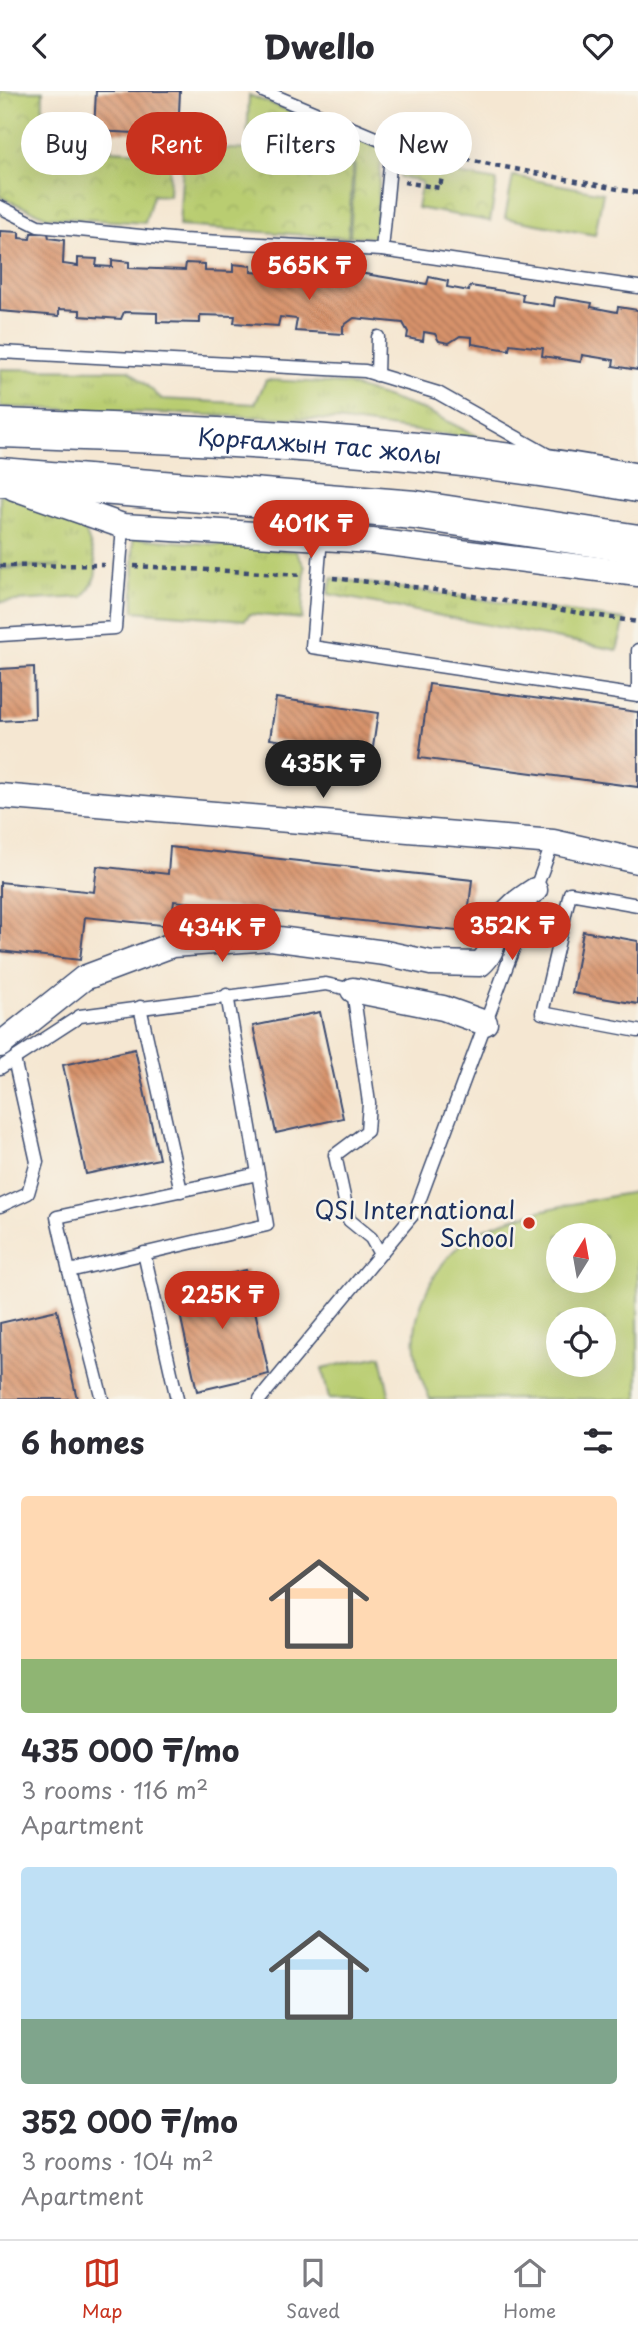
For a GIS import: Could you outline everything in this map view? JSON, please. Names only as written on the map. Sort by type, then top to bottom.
[{"type":"main road","name":"Қорғалжын тас жолы","points":[[0,428],[161,433],[353,445],[577,472],[638,483]]},
{"type":"main road","points":[[0,477],[415,510],[638,544]]},
{"type":"street","points":[[0,483],[122,526],[372,541],[638,574]]},
{"type":"street","points":[[0,796],[552,842],[638,860]]},
{"type":"street","points":[[7,1052],[84,978],[172,945],[271,938],[384,953],[431,963],[480,964],[490,955],[500,922],[514,904],[535,890]]},
{"type":"street","points":[[353,990],[443,1009],[485,1023]]},
{"type":"lane","points":[[263,91],[374,137]]},
{"type":"lane","points":[[382,250],[389,175]]},
{"type":"lane","points":[[0,207],[38,226],[182,240],[382,250],[638,287]]},
{"type":"lane","points":[[377,375],[378,337]]},
{"type":"lane","points":[[0,352],[365,371],[438,393],[577,472]]},
{"type":"lane","points":[[0,635],[115,628],[122,526]]},
{"type":"lane","points":[[321,538],[312,647],[638,696],[638,650]]},
{"type":"lane","points":[[260,1399],[415,1212],[552,842]]},
{"type":"lane","points":[[638,905],[570,893],[542,1013],[638,1031]]},
{"type":"lane","points":[[0,1068],[7,1052],[79,1016],[326,984],[353,990],[369,1103],[367,1131],[335,1155],[349,1220],[371,1238],[380,1254]]},
{"type":"lane","points":[[69,1271],[267,1225],[227,995]]},
{"type":"lane","points":[[140,1007],[181,1191]]},
{"type":"lane","points":[[0,1206],[28,1193],[37,1161],[7,1052]]},
{"type":"lane","points":[[102,1399],[57,1217],[258,1174]]},
{"type":"lane","points":[[144,1254],[177,1399]]},
{"type":"path","points":[[472,161],[638,193]]},
{"type":"path","points":[[389,180],[440,188],[442,175]]},
{"type":"path","points":[[0,566],[120,566],[319,576],[422,587],[638,622]]},
{"type":"green space","points":[[0,91],[43,91],[43,112],[21,112],[21,175],[112,175],[112,150],[126,151],[126,175],[170,175],[169,196],[153,195],[145,223],[47,217],[0,197]]},
{"type":"green space","points":[[249,95],[292,112],[248,112]]},
{"type":"green space","points":[[360,139],[374,145],[374,175],[380,175],[375,238],[350,236],[354,175],[360,175]]},
{"type":"green space","points":[[227,149],[241,150],[241,175],[352,175],[348,238],[179,226],[182,175],[227,175]]},
{"type":"green space","points":[[463,175],[497,181],[490,221],[417,208],[422,182],[400,177]]},
{"type":"green space","points":[[513,176],[603,193],[595,235],[505,218]]},
{"type":"green space","points":[[0,369],[129,370],[162,399],[255,404],[266,380],[347,384],[427,411],[484,440],[336,420],[0,407]]},
{"type":"green space","points":[[5,494],[85,530],[95,558],[96,572],[83,597],[0,602],[0,569],[60,566],[0,566],[0,495]]},
{"type":"green space","points":[[133,538],[296,551],[305,567],[302,619],[250,614],[245,620],[134,611]]},
{"type":"green space","points":[[332,578],[625,620],[617,650],[328,594]]},
{"type":"green space","points":[[638,1191],[638,1399],[430,1399],[417,1363],[415,1339],[422,1302],[439,1269],[464,1241],[480,1231],[547,1209]]},
{"type":"green space","points":[[381,1356],[390,1399],[329,1399],[322,1368]]},
{"type":"building","points":[[96,91],[180,91],[179,112],[126,112],[126,133],[112,132],[112,112],[95,112]]},
{"type":"building","points":[[0,231],[19,232],[19,238],[30,239],[31,233],[48,233],[49,238],[64,240],[63,264],[78,266],[78,258],[97,259],[96,266],[112,267],[112,260],[129,262],[129,268],[185,270],[186,263],[205,264],[205,271],[233,272],[233,264],[251,266],[251,272],[264,273],[265,266],[283,267],[283,274],[314,276],[314,272],[339,274],[340,270],[427,284],[429,277],[448,281],[447,287],[469,291],[470,286],[523,294],[522,301],[554,306],[555,297],[592,303],[591,307],[617,312],[618,307],[638,310],[638,370],[613,366],[614,360],[582,355],[581,362],[542,356],[543,348],[510,344],[509,350],[472,344],[472,337],[460,336],[449,343],[439,341],[435,334],[424,332],[423,341],[407,338],[408,332],[403,323],[354,318],[343,326],[343,334],[295,331],[297,319],[280,317],[278,326],[234,323],[235,316],[200,315],[200,323],[157,322],[157,313],[124,312],[121,319],[80,316],[80,310],[59,309],[59,316],[0,311]]},
{"type":"building","points":[[34,667],[35,719],[0,721],[0,669]]},
{"type":"building","points":[[429,684],[638,712],[638,787],[419,758]]},
{"type":"building","points":[[276,698],[378,713],[372,754],[270,739]]},
{"type":"building","points":[[170,847],[472,880],[466,932],[174,901],[171,926],[85,917],[80,960],[0,951],[0,882],[94,892],[97,866],[168,874]]},
{"type":"building","points":[[583,931],[638,941],[638,1004],[572,993]]},
{"type":"building","points":[[320,1012],[343,1118],[276,1133],[253,1026]]},
{"type":"building","points":[[135,1049],[159,1159],[86,1174],[63,1065]]},
{"type":"building","points":[[246,1270],[269,1374],[197,1391],[174,1287]]},
{"type":"building","points":[[57,1310],[77,1399],[1,1399],[0,1323]]},
{"type":"place","name":"QSI International School","points":[[529,1223]]}]
